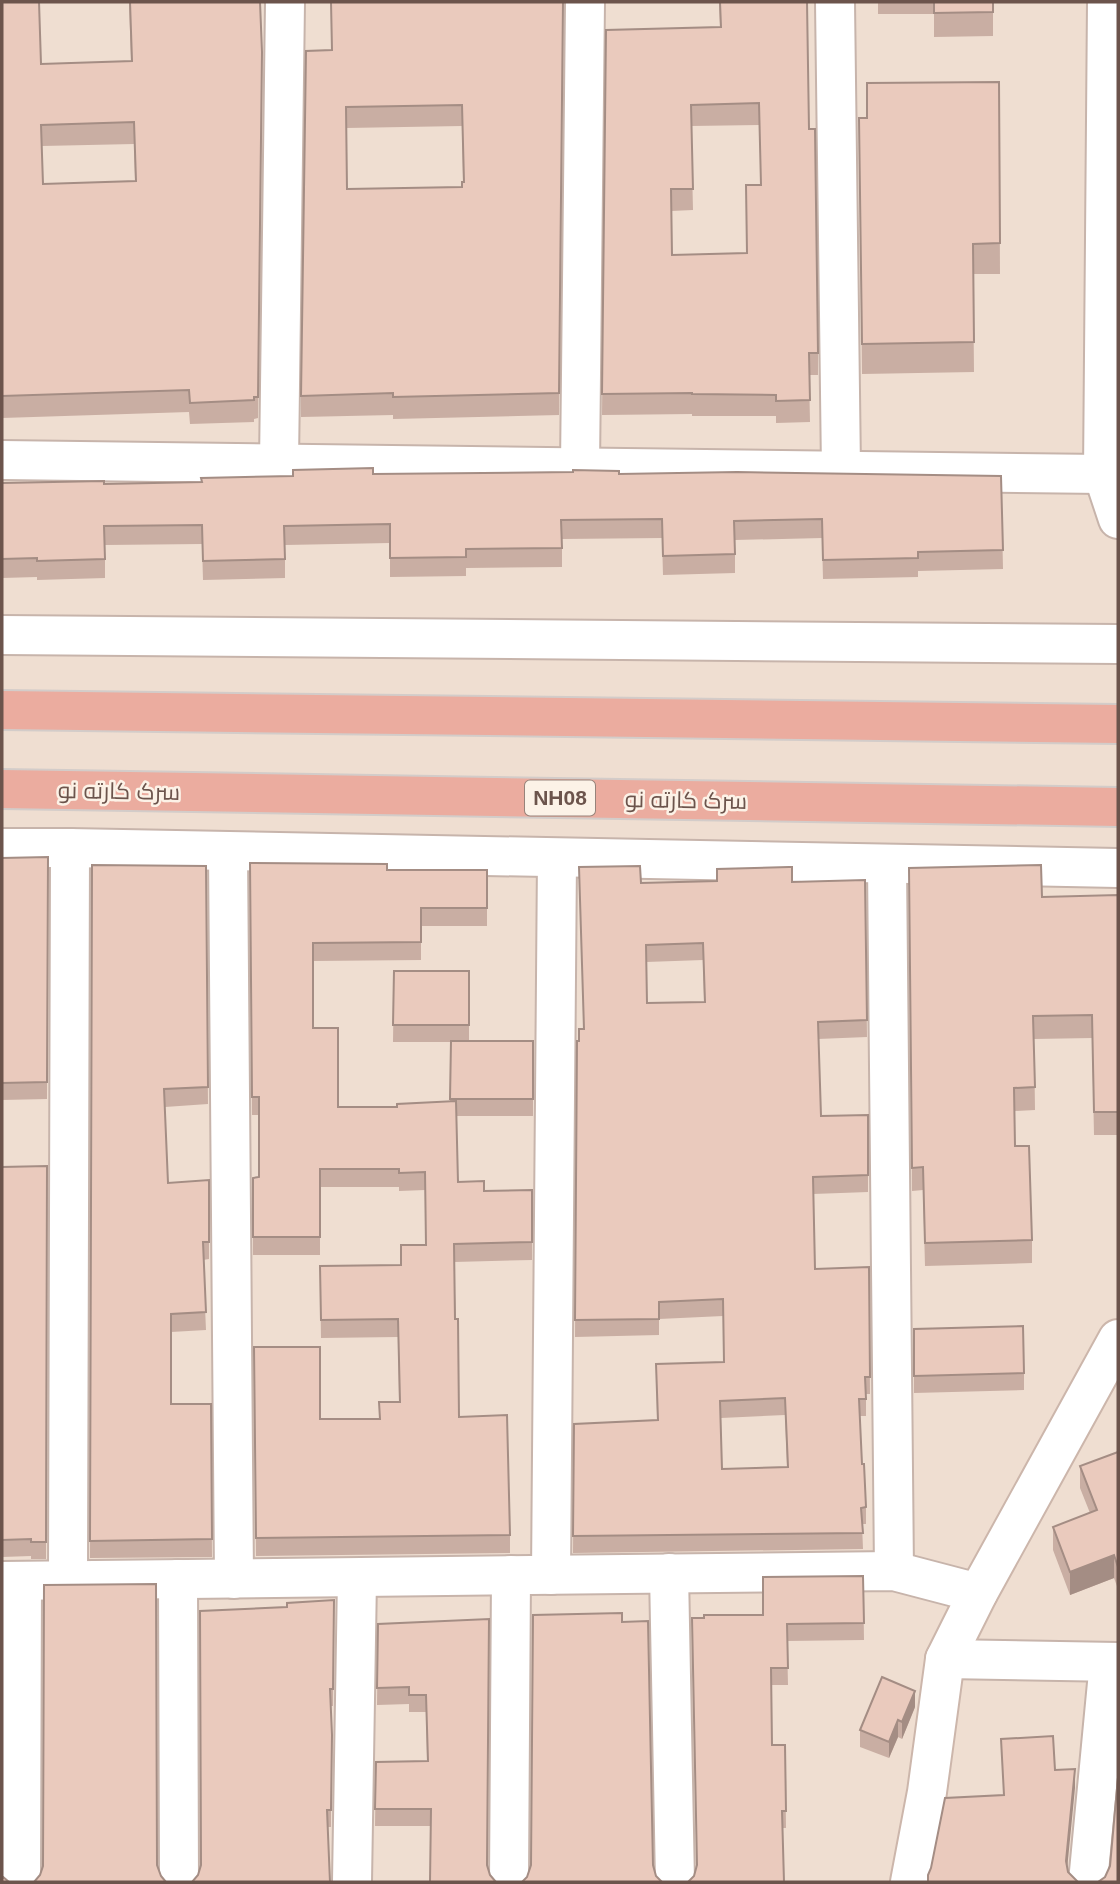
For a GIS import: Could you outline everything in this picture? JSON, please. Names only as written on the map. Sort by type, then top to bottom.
[{"type":"highway","points":[[2,710],[1118,724]]},
{"type":"highway","name":"سرک کارته نو","points":[[2,789],[1118,807]]},
{"type":"street","points":[[279,464],[285,2]]},
{"type":"street","points":[[580,467],[585,2]]},
{"type":"street","points":[[835,2],[841,470]]},
{"type":"street","points":[[1107,2],[1103,474],[1118,519]]},
{"type":"street","points":[[2,460],[1103,474]]},
{"type":"street","points":[[2,635],[1118,644]]},
{"type":"street","points":[[2,848],[1118,868]]},
{"type":"street","points":[[68,1581],[70,848]]},
{"type":"street","points":[[229,852],[233,1579]]},
{"type":"street","points":[[551,1575],[557,858]]},
{"type":"street","points":[[887,865],[894,1571]]},
{"type":"street","points":[[910,1882],[927,1792],[945,1659],[978,1592],[1118,1339]]},
{"type":"street","points":[[21,1882],[12,1581],[894,1571],[978,1592]]},
{"type":"street","points":[[669,1573],[675,1882]]},
{"type":"street","points":[[509,1882],[511,1575]]},
{"type":"street","points":[[352,1882],[357,1578]]},
{"type":"street","points":[[178,1579],[179,1882]]},
{"type":"street","points":[[945,1659],[1114,1662],[1088,1882]]},
{"type":"shaded area","points":[[2,2],[1118,2],[1118,1882],[2,1882]]},
{"type":"building","points":[[2,2],[39,2],[41,64],[132,61],[130,2],[260,2],[262,52],[258,397],[254,397],[254,400],[190,403],[189,390],[2,396]],"holes":[[[134,122],[136,181],[43,184],[41,125]]]},
{"type":"building","points":[[331,2],[563,2],[559,393],[301,396],[306,51],[332,50]],"holes":[[[462,105],[462,187],[347,189],[346,107]]]},
{"type":"building","points":[[720,2],[807,2],[809,129],[815,129],[818,353],[809,353],[810,400],[776,401],[776,395],[602,394],[606,30],[721,27]],"holes":[[[759,103],[761,185],[746,185],[747,253],[672,255],[671,189],[693,189],[691,105]]]},
{"type":"building","points":[[934,2],[993,2],[993,12],[934,13]]},
{"type":"building","points":[[999,82],[1000,243],[973,244],[974,342],[862,344],[859,118],[867,118],[867,83]]},
{"type":"building","points":[[373,468],[373,474],[573,470],[619,471],[619,474],[737,472],[1001,476],[1003,550],[918,552],[918,558],[823,560],[822,519],[734,521],[735,554],[663,556],[662,519],[561,520],[562,548],[466,549],[466,557],[390,558],[390,524],[284,526],[285,559],[203,561],[202,525],[104,526],[105,559],[2,559],[2,483],[202,482],[201,478],[293,476],[293,470]]},
{"type":"building","points":[[48,857],[47,1082],[2,1083],[2,858]]},
{"type":"building","points":[[250,863],[387,864],[387,870],[487,870],[487,908],[421,908],[421,942],[313,943],[313,1028],[338,1028],[338,1107],[397,1107],[397,1104],[456,1101],[458,1182],[484,1181],[484,1191],[532,1190],[532,1242],[454,1244],[459,1417],[507,1415],[510,1535],[256,1538],[254,1347],[320,1347],[320,1419],[380,1419],[379,1402],[400,1402],[398,1319],[321,1320],[320,1266],[401,1265],[401,1245],[426,1245],[425,1172],[399,1173],[399,1169],[320,1169],[320,1237],[253,1237],[253,1178],[259,1177],[259,1097],[252,1097]]},
{"type":"building","points":[[92,865],[206,866],[208,1087],[164,1089],[168,1183],[209,1180],[209,1242],[203,1242],[206,1312],[171,1314],[171,1404],[211,1404],[212,1539],[90,1541]]},
{"type":"building","points":[[1041,865],[1042,897],[1118,895],[1118,1112],[1094,1112],[1092,1015],[1033,1016],[1035,1087],[1014,1088],[1015,1146],[1029,1146],[1032,1240],[925,1243],[923,1167],[912,1168],[909,868]]},
{"type":"building","points":[[640,866],[641,883],[717,881],[717,869],[789,867],[792,867],[792,882],[865,880],[867,1020],[818,1022],[821,1116],[868,1115],[868,1175],[813,1177],[815,1269],[869,1267],[870,1377],[865,1377],[866,1399],[859,1399],[866,1507],[861,1508],[863,1533],[573,1536],[574,1424],[658,1420],[656,1364],[724,1362],[723,1299],[659,1302],[659,1319],[575,1320],[577,1041],[579,1029],[584,1029],[579,867]],"holes":[[[703,943],[705,1002],[647,1003],[646,945]],[[785,1398],[788,1467],[722,1469],[720,1401]]]},
{"type":"building","points":[[394,971],[469,971],[469,1025],[393,1025]]},
{"type":"building","points":[[451,1041],[533,1041],[533,1099],[450,1099]]},
{"type":"building","points":[[47,1166],[46,1542],[31,1542],[31,1539],[2,1540],[2,1167]]},
{"type":"building","points":[[1023,1326],[1024,1373],[914,1376],[914,1329]]},
{"type":"building","points":[[1118,1452],[1118,1567],[1114,1555],[1070,1572],[1053,1527],[1097,1510],[1080,1466]]},
{"type":"building","points":[[863,1576],[864,1623],[787,1624],[788,1668],[771,1668],[772,1745],[785,1745],[786,1811],[782,1811],[784,1882],[688,1882],[694,1876],[697,1865],[692,1618],[704,1618],[704,1615],[763,1615],[763,1577]]},
{"type":"building","points":[[156,1584],[157,1865],[166,1882],[34,1882],[43,1866],[44,1585]]},
{"type":"building","points":[[334,1600],[333,1689],[330,1689],[331,1810],[327,1810],[330,1882],[192,1882],[201,1865],[200,1611],[287,1607],[287,1603]]},
{"type":"building","points":[[622,1613],[622,1622],[648,1621],[653,1865],[656,1876],[662,1882],[522,1882],[531,1865],[533,1615]]},
{"type":"building","points":[[489,1619],[487,1865],[496,1882],[430,1882],[431,1809],[375,1809],[376,1762],[428,1761],[426,1695],[409,1695],[409,1687],[377,1688],[378,1624]]},
{"type":"building","points":[[882,1677],[915,1691],[902,1722],[898,1720],[889,1742],[860,1730]]},
{"type":"building","points":[[1053,1736],[1055,1770],[1075,1769],[1066,1861],[1068,1872],[1078,1882],[928,1882],[945,1798],[1004,1795],[1001,1739]]},
{"type":"building","points":[[1118,1777],[1118,1882],[1098,1882],[1105,1877],[1110,1866]]}]
